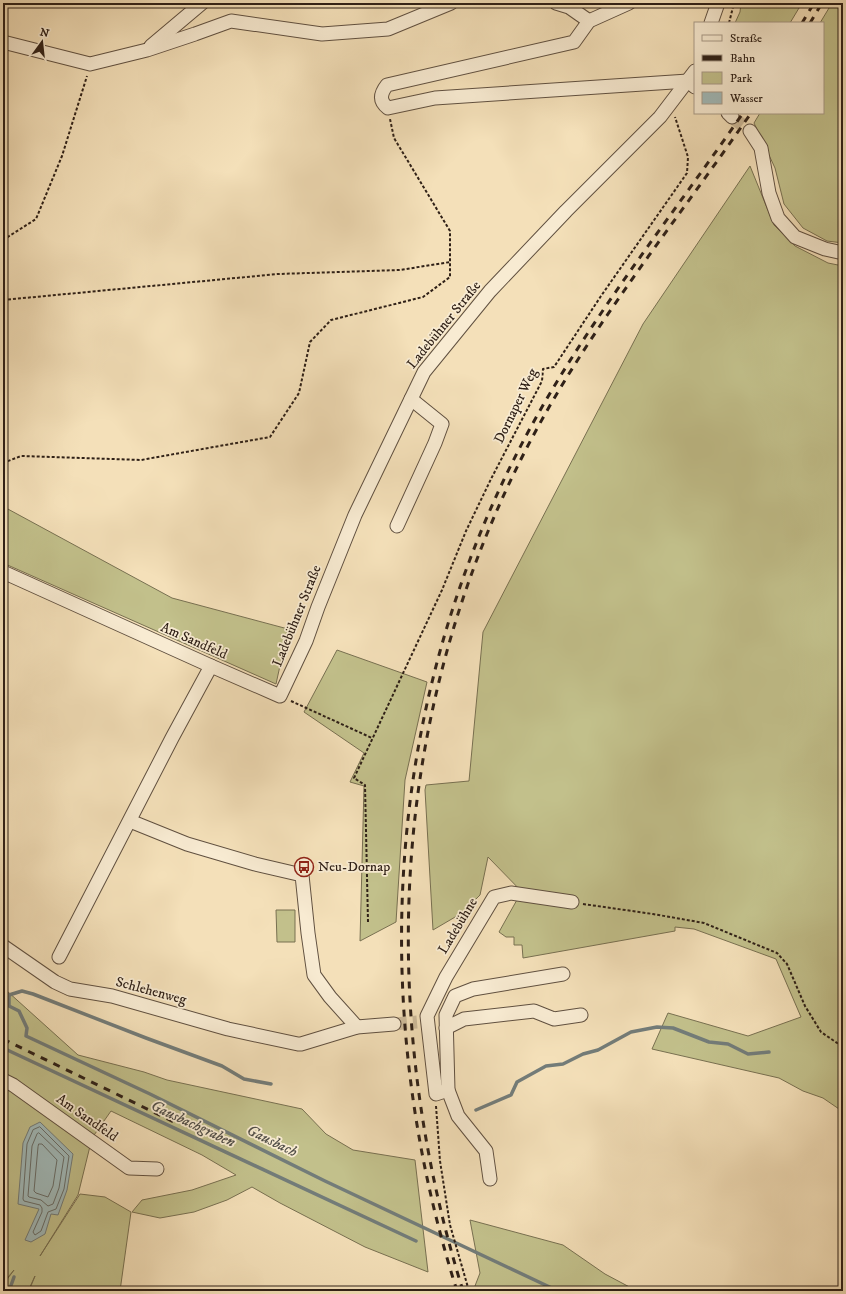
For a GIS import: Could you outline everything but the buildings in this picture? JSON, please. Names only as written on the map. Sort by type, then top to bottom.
[{"type":"street","points":[[147,50],[202,3]]},
{"type":"street","points":[[3,42],[90,64],[147,50],[231,21],[322,34],[388,29],[451,3]]},
{"type":"street","points":[[556,3],[569,7],[589,21]]},
{"type":"street","points":[[629,3],[589,21],[574,42],[387,85],[381,96],[383,104],[388,108],[435,98],[693,80]]},
{"type":"street","points":[[711,22],[718,3]]},
{"type":"street","name":"Ladebühner Straße","points":[[280,696],[306,641],[355,515],[424,372],[490,292],[566,211],[660,118],[693,80]]},
{"type":"street","points":[[750,131],[761,148],[769,193],[778,218],[795,237],[825,250],[843,253]]},
{"type":"street","points":[[396,526],[435,443],[442,424],[411,399]]},
{"type":"street","name":"Am Sandfeld","points":[[3,572],[280,696]]},
{"type":"street","points":[[58,957],[211,666]]},
{"type":"street","points":[[130,821],[187,844],[255,864],[302,875],[314,975],[330,997],[357,1027],[394,1024]]},
{"type":"street","name":"Ladebühne","points":[[490,1179],[486,1151],[458,1116],[442,1092],[422,1021],[427,1016],[446,977],[494,897],[511,893],[572,902]]},
{"type":"street","name":"Schlehenweg","points":[[3,946],[55,982],[70,989],[112,996],[228,1029],[301,1044],[357,1027]]},
{"type":"street","name":"Ladebühne","points":[[442,1092],[446,1016],[455,996],[473,989],[563,974]]},
{"type":"street","points":[[446,1028],[464,1019],[534,1011],[554,1019],[581,1015]]},
{"type":"street","name":"Am Sandfeld","points":[[3,1080],[13,1085],[129,1168],[157,1170]]},
{"type":"path","points":[[729,22],[734,3]]},
{"type":"path","points":[[3,240],[36,219],[62,156],[90,64]]},
{"type":"path","name":"Dornaper Weg","points":[[372,738],[442,590],[466,531],[491,478],[542,381],[543,369],[554,366],[600,296],[687,173],[688,157],[681,132],[670,105]]},
{"type":"path","points":[[3,463],[21,456],[141,460],[270,436],[299,393],[310,342],[331,320],[423,297],[450,277],[450,231],[394,138],[388,108]]},
{"type":"path","points":[[3,300],[278,274],[400,270],[450,262]]},
{"type":"path","points":[[280,696],[372,738],[354,778],[365,785],[368,922]]},
{"type":"path","points":[[572,902],[704,923],[777,953],[787,964],[805,1006],[821,1032],[843,1047]]},
{"type":"path","points":[[442,1092],[436,1117],[440,1161],[450,1225],[469,1291]]},
{"type":"green space","points":[[741,3],[802,3],[791,22],[735,22],[740,12]]},
{"type":"green space","points":[[832,3],[843,3],[843,243],[827,241],[803,228],[784,204],[775,168],[754,123],[759,114],[824,114],[824,22],[821,22]]},
{"type":"green space","points":[[750,166],[774,225],[795,246],[828,263],[843,266],[843,1109],[839,1109],[823,1098],[803,1091],[779,1078],[652,1049],[668,1013],[748,1036],[801,1017],[776,959],[694,929],[675,927],[675,931],[523,958],[522,945],[514,945],[514,937],[506,937],[499,932],[518,898],[527,897],[488,857],[480,895],[462,913],[433,930],[425,790],[426,785],[469,781],[483,632],[643,324]]},
{"type":"green space","points":[[6,508],[172,598],[288,629],[276,684],[3,563],[3,509]]},
{"type":"green space","points":[[337,650],[427,682],[405,780],[396,922],[360,941],[364,786],[350,782],[364,753],[304,712]]},
{"type":"green space","points":[[276,910],[295,910],[295,942],[277,942]]},
{"type":"green space","points":[[3,990],[7,991],[78,1055],[144,1072],[167,1080],[302,1109],[326,1134],[353,1150],[415,1160],[428,1272],[365,1247],[252,1187],[227,1200],[194,1212],[160,1218],[132,1212],[142,1200],[192,1190],[236,1175],[202,1155],[111,1111],[92,1138],[78,1195],[40,1256],[80,1194],[105,1197],[131,1212],[120,1291],[29,1291],[35,1276],[28,1291],[3,1291],[3,1285],[14,1270],[3,1283]]},
{"type":"green space","points":[[470,1220],[563,1245],[605,1274],[637,1291],[473,1291],[480,1273]]},
{"type":"water","points":[[40,1122],[73,1154],[67,1190],[58,1215],[51,1214],[45,1234],[31,1242],[25,1240],[39,1209],[18,1204],[23,1143],[30,1127]]},
{"type":"waterway","points":[[9,995],[22,991],[33,994],[222,1066],[244,1079],[271,1084]]},
{"type":"waterway","name":"Gausbach","points":[[3,993],[9,995],[9,1006],[19,1011],[27,1028],[26,1036],[150,1094],[325,1181],[558,1291]]},
{"type":"waterway","points":[[476,1110],[511,1095],[517,1082],[546,1066],[563,1064],[583,1054],[598,1050],[631,1032],[657,1027],[673,1028],[709,1042],[728,1044],[748,1054],[769,1052]]},
{"type":"waterway","name":"Gausbachgraben","points":[[3,1048],[416,1241]]},
{"type":"waterway","points":[[9,1291],[14,1277]]},
{"type":"tunnel","points":[[732,117],[750,131]]},
{"type":"tunnel","points":[[394,1024],[417,1022]]},
{"type":"railway","points":[[803,22],[814,3]]},
{"type":"railway","points":[[811,22],[822,3]]},
{"type":"railway","points":[[457,1291],[428,1180],[409,1068],[402,956],[406,844],[421,732],[448,623],[487,517],[538,414],[561,375],[611,299],[742,114]]},
{"type":"railway","points":[[463,1291],[434,1178],[415,1064],[408,950],[413,837],[429,724],[458,614],[499,506],[552,402],[623,291],[750,114]]},
{"type":"railway","points":[[3,1039],[174,1122]]},
{"type":"place","name":"Neu-Dornap","points":[[304,867]]}]
